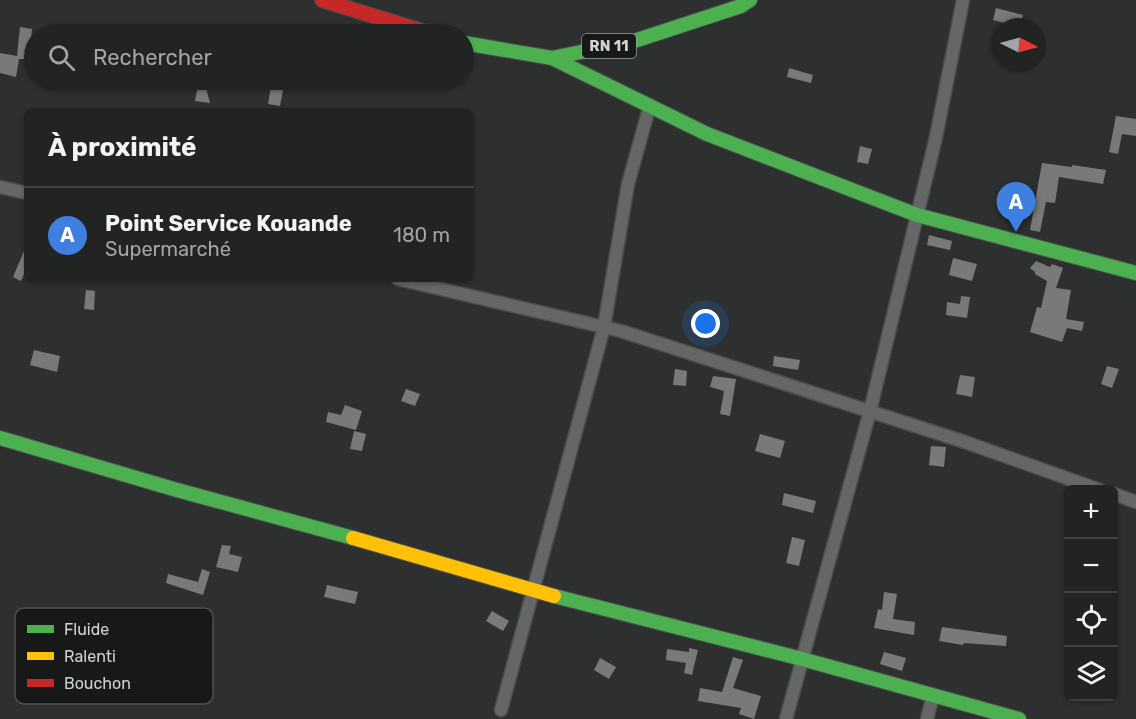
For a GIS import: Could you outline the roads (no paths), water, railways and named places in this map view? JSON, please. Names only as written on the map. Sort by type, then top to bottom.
[{"type":"street","points":[[322,0],[400,24]]},
{"type":"street","name":"RN 11","points":[[474,45],[552,58],[634,41],[741,6],[750,0]]},
{"type":"street","points":[[786,719],[870,411],[936,137],[963,0]]},
{"type":"street","points":[[552,58],[708,134],[917,215],[1136,273]]},
{"type":"street","points":[[501,710],[604,327],[628,184],[650,105]]},
{"type":"street","points":[[0,187],[24,192]]},
{"type":"street","points":[[411,282],[604,327],[870,411],[1089,485]]},
{"type":"street","points":[[0,438],[177,490],[395,549],[533,591],[802,659],[1019,719]]},
{"type":"street","points":[[1118,496],[1136,502]]},
{"type":"street","points":[[927,719],[933,695]]},
{"type":"place","name":"Point Service Kouande","points":[[1016,232]]}]
